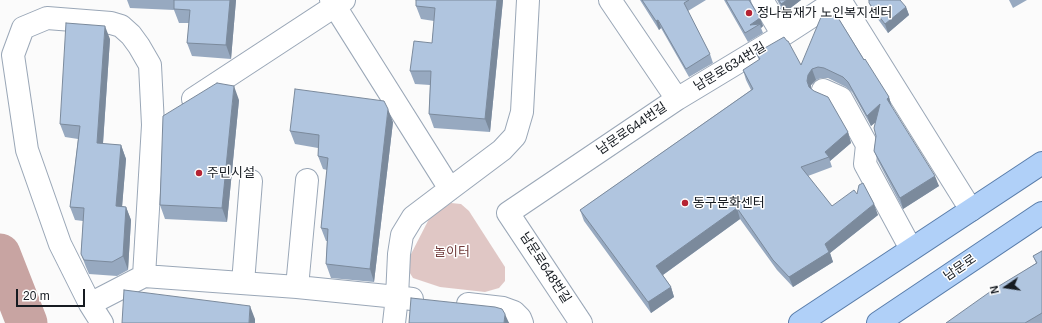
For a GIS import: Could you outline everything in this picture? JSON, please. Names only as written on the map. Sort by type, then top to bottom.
[{"type":"main road","points":[[800,323],[1042,163]]},
{"type":"main road","name":"남문로","points":[[878,323],[1042,213]]},
{"type":"street","points":[[394,323],[399,254],[402,235],[413,217],[502,150],[515,136],[522,112],[528,0]]},
{"type":"street","name":"남문로644번길","points":[[508,213],[677,99],[610,0]]},
{"type":"street","points":[[762,0],[783,35]]},
{"type":"street","name":"남문로634번길","points":[[677,99],[783,35],[837,0]]},
{"type":"street","points":[[840,0],[971,210]]},
{"type":"street","points":[[153,125],[337,2],[450,189]]},
{"type":"street","points":[[102,323],[90,304],[60,244],[27,150],[13,55],[23,28],[47,18],[111,23],[121,26],[131,35],[150,65],[153,125],[144,276]]},
{"type":"street","points":[[823,90],[842,98],[867,145],[865,164],[911,249]]},
{"type":"street","points":[[242,283],[251,180]]},
{"type":"street","points":[[297,287],[307,180]]},
{"type":"street","name":"남문로648번길","points":[[508,213],[581,323]]},
{"type":"street","points":[[90,304],[144,276],[297,287],[504,308],[514,312],[520,318],[522,323]]},
{"type":"green space","name":"놀이터","points":[[451,203],[461,204],[469,211],[505,267],[505,281],[499,288],[485,292],[440,287],[413,278],[408,270],[409,258],[430,217]]},
{"type":"building","points":[[174,0],[230,0],[226,45],[187,43],[190,10],[174,9]]},
{"type":"building","points":[[416,0],[497,0],[485,119],[429,114],[431,71],[410,71],[414,41],[432,43],[435,8],[416,6]]},
{"type":"building","points":[[642,0],[689,0],[684,3],[710,54],[686,69],[658,20],[656,21]]},
{"type":"building","points":[[726,0],[749,0],[760,18],[750,25],[760,24],[745,33]]},
{"type":"building","points":[[779,0],[787,0],[781,4]]},
{"type":"building","points":[[869,0],[900,0],[906,7],[885,24],[869,3]]},
{"type":"building","points":[[837,16],[889,97],[887,99],[935,176],[900,198],[874,151],[876,136],[874,128],[880,104],[867,116],[848,82],[843,77],[824,68],[818,67],[812,69],[808,75],[807,81],[809,87],[814,91],[828,97],[848,132],[825,152],[829,157],[801,167],[832,206],[854,190],[857,194],[859,185],[863,183],[874,204],[825,244],[829,252],[789,277],[773,260],[737,208],[656,266],[671,287],[648,302],[580,210],[753,89],[743,70],[760,59],[756,53],[784,37],[788,41],[801,65],[821,17]]},
{"type":"building","points":[[66,23],[105,26],[97,143],[121,145],[116,206],[126,207],[123,256],[112,262],[84,260],[81,254],[84,208],[70,207],[80,126],[60,124]]},
{"type":"building","name":"주민시설","points":[[217,83],[234,86],[222,208],[160,205],[163,116]]},
{"type":"building","points":[[295,89],[384,101],[388,109],[370,269],[326,264],[328,229],[321,228],[328,158],[318,156],[319,135],[290,131]]},
{"type":"building","points":[[1042,251],[1042,313],[1025,323],[946,323],[994,289],[1037,263],[1033,256]]},
{"type":"building","points":[[124,290],[250,306],[249,323],[122,323]]},
{"type":"building","points":[[411,298],[495,307],[502,309],[505,314],[504,323],[409,323]]},
{"type":"waterway","points":[[0,254],[27,323]]},
{"type":"place","name":"정나눔재가 노인복지센터","points":[[749,13]]},
{"type":"place","name":"주민시설","points":[[199,173]]},
{"type":"place","name":"동구문화센터","points":[[685,203]]}]
